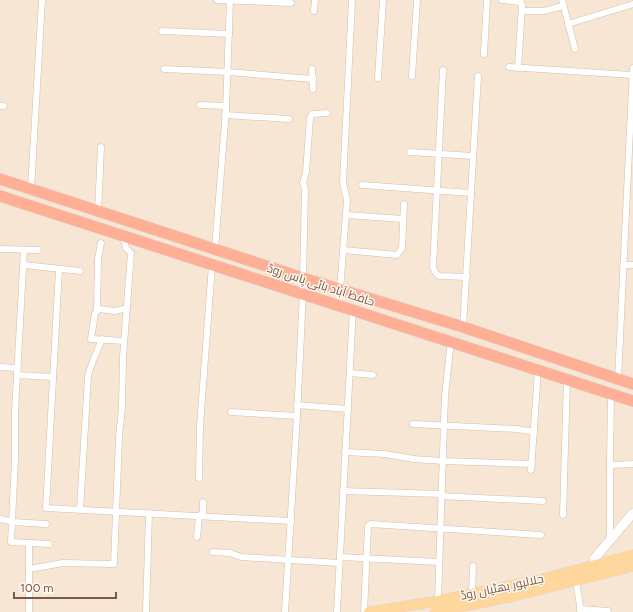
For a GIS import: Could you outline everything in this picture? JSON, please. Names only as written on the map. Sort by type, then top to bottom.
[{"type":"highway","name":"حافظ آباد بائی پاس روڈ","points":[[0,179],[340,290],[463,327],[633,384]]},
{"type":"highway","name":"حافظ آباد بائی پاس روڈ","points":[[0,196],[353,309],[633,401]]},
{"type":"main road","name":"جلالپور بھٹیاں روڈ","points":[[369,612],[438,601],[535,581],[633,555]]},
{"type":"main road","name":"جلالپور بھٹیاں روڈ","points":[[435,612],[477,608],[633,566]]},
{"type":"street","points":[[31,189],[42,0]]},
{"type":"street","points":[[217,0],[292,3]]},
{"type":"street","points":[[215,249],[226,106],[230,0]]},
{"type":"street","points":[[314,11],[315,0]]},
{"type":"street","points":[[340,290],[347,215],[347,200],[343,183],[352,0]]},
{"type":"street","points":[[378,78],[384,0]]},
{"type":"street","points":[[412,76],[417,0]]},
{"type":"street","points":[[484,54],[487,0]]},
{"type":"street","points":[[502,0],[521,2],[522,11],[518,68]]},
{"type":"street","points":[[522,11],[544,11],[563,3],[575,49]]},
{"type":"street","points":[[568,24],[633,4]]},
{"type":"street","points":[[162,31],[229,34]]},
{"type":"street","points":[[509,67],[632,75]]},
{"type":"street","points":[[618,379],[626,196],[630,162],[633,68]]},
{"type":"street","points":[[164,69],[228,72],[313,79]]},
{"type":"street","points":[[312,69],[313,89]]},
{"type":"street","points":[[443,70],[433,267],[439,276],[467,277]]},
{"type":"street","points":[[463,327],[478,76]]},
{"type":"street","points":[[200,105],[226,106]]},
{"type":"street","points":[[303,278],[305,189],[303,182],[306,172],[310,118],[312,114],[327,113]]},
{"type":"street","points":[[225,115],[289,119]]},
{"type":"street","points":[[98,211],[101,147]]},
{"type":"street","points":[[410,152],[473,156]]},
{"type":"street","points":[[362,185],[471,192]]},
{"type":"street","points":[[626,196],[633,197]]},
{"type":"street","points":[[344,250],[398,255],[402,248],[404,204]]},
{"type":"street","points":[[347,215],[403,219]]},
{"type":"street","points":[[29,569],[63,563],[114,564],[115,511],[124,341],[131,253],[126,248],[123,236]]},
{"type":"street","points":[[101,243],[98,259],[97,310],[93,320],[91,339],[124,341]]},
{"type":"street","points":[[0,248],[38,250]]},
{"type":"street","points":[[24,250],[17,375],[11,542],[49,544]]},
{"type":"street","points":[[24,265],[80,271]]},
{"type":"street","points":[[199,478],[200,426],[212,265]]},
{"type":"street","points":[[623,265],[633,265]]},
{"type":"street","points":[[59,269],[46,508],[291,521]]},
{"type":"street","points":[[285,612],[297,416],[302,293]]},
{"type":"street","points":[[97,310],[115,311],[127,308]]},
{"type":"street","points":[[337,612],[353,309]]},
{"type":"street","points":[[80,509],[88,378],[90,369],[102,340]]},
{"type":"street","points":[[438,601],[445,395],[451,341]]},
{"type":"street","points":[[0,367],[18,368]]},
{"type":"street","points":[[345,452],[385,454],[414,459],[532,467],[538,370]]},
{"type":"street","points":[[350,373],[373,375]]},
{"type":"street","points":[[17,375],[53,377]]},
{"type":"street","points":[[563,515],[567,379]]},
{"type":"street","points":[[610,538],[612,394]]},
{"type":"street","points":[[297,405],[348,408]]},
{"type":"street","points":[[231,412],[297,416]]},
{"type":"street","points":[[413,424],[517,429],[534,432]]},
{"type":"street","points":[[610,466],[633,464]]},
{"type":"street","points":[[343,491],[543,500]]},
{"type":"street","points":[[197,538],[199,516],[203,513],[203,502]]},
{"type":"street","points":[[146,612],[149,513]]},
{"type":"street","points":[[595,566],[594,559],[610,538],[633,513]]},
{"type":"street","points":[[0,519],[46,524]]},
{"type":"street","points":[[364,612],[368,526],[370,524],[541,535]]},
{"type":"street","points":[[29,543],[29,612]]},
{"type":"street","points":[[214,552],[230,553],[241,557],[289,560],[340,560],[366,558],[439,562]]},
{"type":"street","points":[[472,594],[473,566]]},
{"type":"street","points":[[576,581],[580,611],[608,611]]},
{"type":"shaded area","points":[[0,0],[633,0],[633,612],[0,612]]}]
